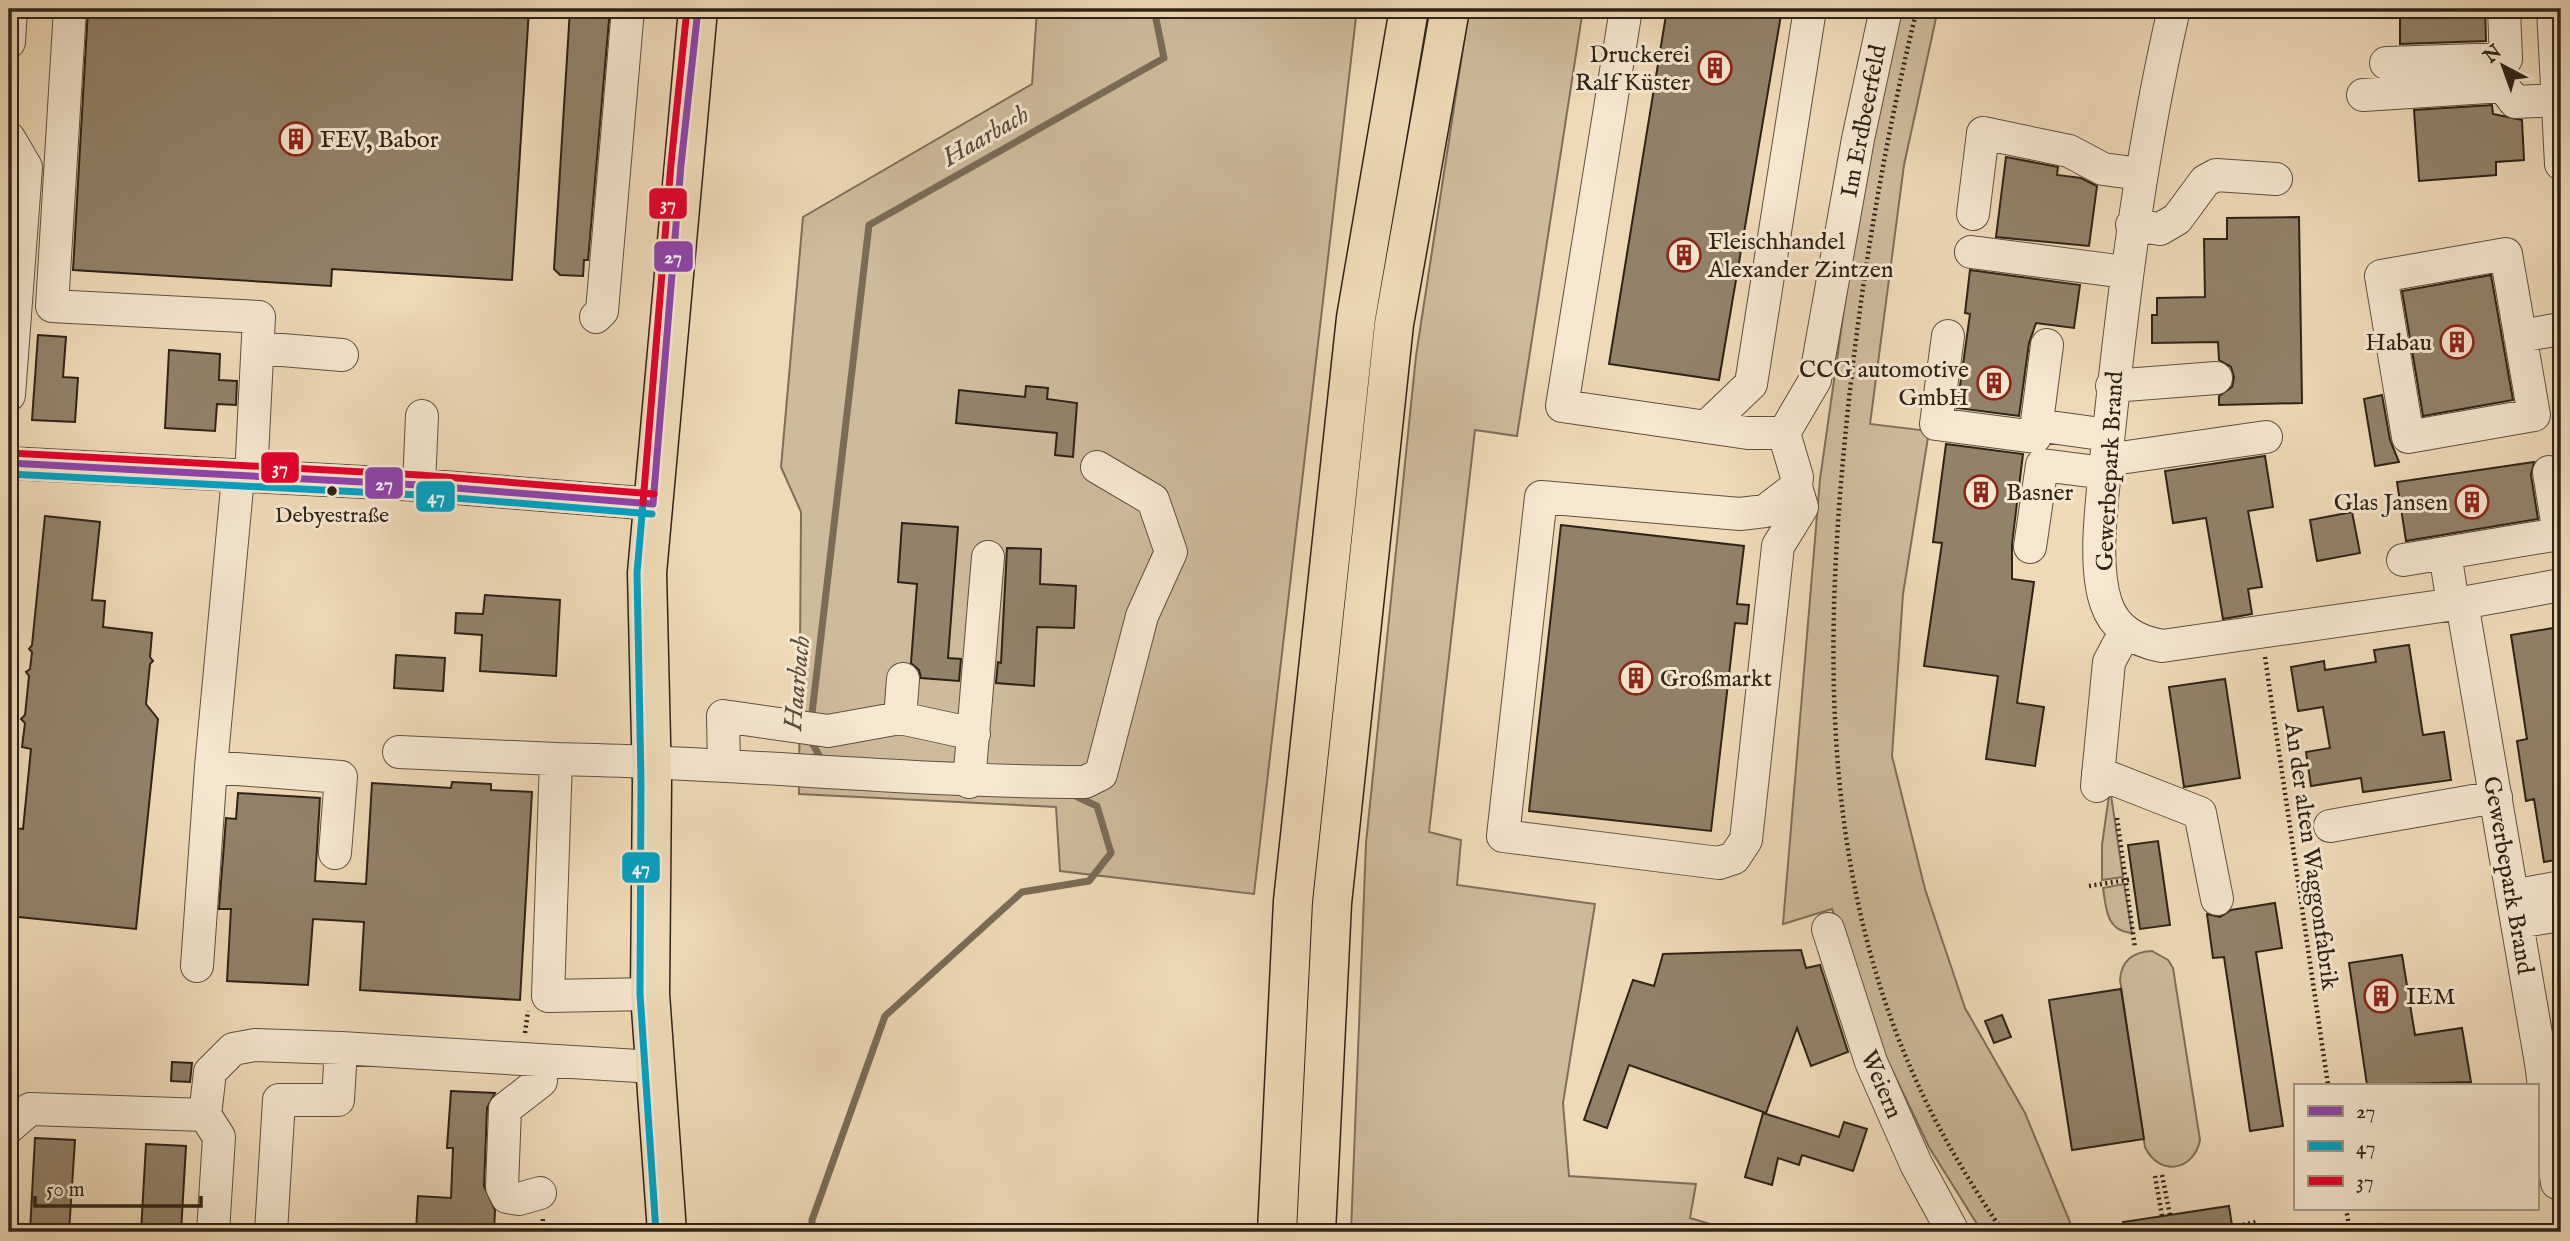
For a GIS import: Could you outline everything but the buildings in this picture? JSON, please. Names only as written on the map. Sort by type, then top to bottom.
[{"type":"main road","points":[[667,1232],[650,994],[652,761],[647,573],[681,165],[698,9]]},
{"type":"main road","points":[[1276,1232],[1293,901],[1354,332],[1409,9]]},
{"type":"main road","points":[[1316,1232],[1332,903],[1394,324],[1450,9]]},
{"type":"street","points":[[9,42],[11,9]]},
{"type":"street","points":[[70,9],[52,306],[259,317],[258,348],[211,767],[197,966]]},
{"type":"street","points":[[596,317],[601,311],[608,258],[628,9]]},
{"type":"street","points":[[1626,9],[1562,406],[1748,433],[1784,433],[1797,477],[1796,487],[1802,507],[1778,546],[1746,840],[1734,858],[1719,863],[1503,836],[1541,497],[1740,514],[1765,511],[1796,487]]},
{"type":"street","points":[[1706,427],[1751,384],[1810,9]]},
{"type":"street","name":"Im Erdbeerfeld","points":[[1784,433],[1815,380],[1858,139],[1886,9]]},
{"type":"street","name":"Gewerbepark Brand","points":[[2125,632],[2113,617],[2103,587],[2101,561],[2106,456],[2132,225],[2174,9]]},
{"type":"street","points":[[2386,63],[2507,60],[2504,9]]},
{"type":"street","points":[[2505,42],[2554,24],[2561,164]]},
{"type":"street","points":[[2363,95],[2503,86],[2515,102],[2558,100]]},
{"type":"street","points":[[1973,214],[1983,133],[2069,151],[2103,169],[2140,174]]},
{"type":"street","points":[[9,138],[18,167],[9,395]]},
{"type":"street","points":[[2132,225],[2160,229],[2177,219],[2205,181],[2216,175],[2276,179]]},
{"type":"street","points":[[1971,252],[2125,272]]},
{"type":"street","points":[[2506,254],[2520,336],[2534,415],[2408,437],[2381,276],[2506,254]]},
{"type":"street","points":[[2520,336],[2561,329]]},
{"type":"street","points":[[1948,336],[1936,424],[2035,438],[2047,345]]},
{"type":"street","points":[[258,348],[342,355]]},
{"type":"street","points":[[2112,386],[2216,378]]},
{"type":"street","points":[[419,485],[422,416]]},
{"type":"street","points":[[2036,425],[2106,456]]},
{"type":"street","points":[[2030,547],[2042,465],[2266,437]]},
{"type":"street","points":[[9,463],[419,485],[653,504]]},
{"type":"street","points":[[399,752],[652,761],[970,782],[1085,782],[1101,774],[1142,616],[1171,552],[1153,500],[1097,467]]},
{"type":"street","points":[[2403,560],[2559,534],[2549,472]]},
{"type":"street","name":"Gewerbepark Brand","points":[[2445,553],[2496,797],[2515,909],[2551,1062],[2542,1122],[2557,1183]]},
{"type":"street","points":[[970,782],[988,557]]},
{"type":"street","points":[[2217,899],[2200,813],[2097,780],[2109,662],[2125,632],[2140,641],[2162,646],[2457,604],[2561,585]]},
{"type":"street","points":[[900,718],[903,679]]},
{"type":"street","points":[[724,766],[723,716],[828,731],[900,718],[974,734]]},
{"type":"street","points":[[556,759],[548,996],[650,994]]},
{"type":"street","points":[[211,767],[341,776],[335,853]]},
{"type":"street","points":[[2330,826],[2496,797]]},
{"type":"street","points":[[2515,909],[2561,887]]},
{"type":"street","points":[[2515,909],[2561,915]]},
{"type":"street","name":"Weiern","points":[[1828,929],[1871,1062],[1916,1164],[1953,1232]]},
{"type":"street","points":[[213,1232],[219,1137],[205,1115],[210,1072],[233,1049],[256,1045],[341,1048],[531,1070],[654,1067]]},
{"type":"street","points":[[271,1232],[279,1100],[338,1101],[341,1048]]},
{"type":"street","points":[[531,1070],[505,1109],[502,1187],[507,1197],[519,1199],[540,1192]]},
{"type":"street","points":[[9,1127],[30,1110],[205,1115]]},
{"type":"path","points":[[1917,9],[1881,180],[1854,354],[1836,530],[1832,615],[1836,763],[1857,898],[1883,990],[1914,1077],[1944,1135],[2003,1232]]},
{"type":"path","name":"An der alten Waggonfabrik","points":[[2261,631],[2328,1084]]},
{"type":"path","points":[[2117,818],[2135,948]]},
{"type":"path","points":[[2089,886],[2133,879]]},
{"type":"path","points":[[531,1070],[527,1012],[548,996]]},
{"type":"path","points":[[2162,1175],[2170,1215]]},
{"type":"path","points":[[2155,1176],[2162,1216]]},
{"type":"path","points":[[2346,1210],[2350,1232]]},
{"type":"path","points":[[2232,1227],[2256,1222]]},
{"type":"shaded area","points":[[1037,9],[1341,9],[1356,17],[1254,894],[1060,871],[1056,807],[799,794],[801,512],[781,467],[803,217],[1032,84]]},
{"type":"shaded area","points":[[1469,9],[1583,9],[1517,436],[1475,430],[1429,832],[1461,840],[1457,885],[1595,904],[1563,1103],[1569,1176],[1696,1184],[1690,1218],[1737,1232],[1351,1232],[1366,843],[1416,356]]},
{"type":"shaded area","points":[[1901,9],[1938,9],[1904,165],[1870,424],[1929,431],[1903,594],[1892,756],[1925,889],[1965,1008],[2025,1113],[2074,1232],[1982,1232],[1929,1147],[1883,1051],[1832,909],[1783,924],[1820,479],[1859,204]]},
{"type":"shaded area","points":[[2110,788],[2123,877],[2102,880],[2102,845]]},
{"type":"shaded area","points":[[2124,884],[2132,933],[2117,928],[2112,923],[2105,903],[2103,888]]},
{"type":"shaded area","points":[[2152,951],[2168,960],[2173,968],[2200,1140],[2191,1158],[2176,1166],[2159,1163],[2145,1147],[2120,980],[2129,959],[2139,953]]},
{"type":"waterway","name":"Haarbach","points":[[811,722],[869,225],[1164,58],[1154,9]]},
{"type":"waterway","name":"Haarbach","points":[[809,737],[823,763]]},
{"type":"waterway","name":"Haarbach","points":[[812,1232],[812,1220],[885,1016],[1022,892],[1089,881],[1111,853],[1097,806],[1071,794]]},
{"type":"transit line","name":"37","points":[[643,503],[671,164],[687,9]]},
{"type":"transit line","name":"27","points":[[653,504],[681,165],[698,9]]},
{"type":"transit line","name":"37","points":[[10,453],[420,475],[654,494]]},
{"type":"transit line","name":"27","points":[[9,463],[419,485],[653,504]]},
{"type":"transit line","name":"47","points":[[9,474],[418,495],[652,514]]},
{"type":"transit line","name":"47","points":[[643,503],[637,573],[641,782],[640,994],[656,1232]]},
{"type":"place","name":"Druckerei Ralf Küster","points":[[1715,68]]},
{"type":"place","name":"FEV, Babor","points":[[296,139]]},
{"type":"place","name":"Fleischhandel Alexander Zintzen","points":[[1684,255]]},
{"type":"place","name":"Habau","points":[[2457,342]]},
{"type":"place","name":"CCG automotive GmbH","points":[[1994,383]]},
{"type":"place","name":"Debyestraße","points":[[332,491]]},
{"type":"place","name":"Basner","points":[[1981,492]]},
{"type":"place","name":"Glas Jansen","points":[[2472,502]]},
{"type":"place","name":"Großmarkt","points":[[1636,678]]},
{"type":"place","name":"IEM","points":[[2381,996]]}]
